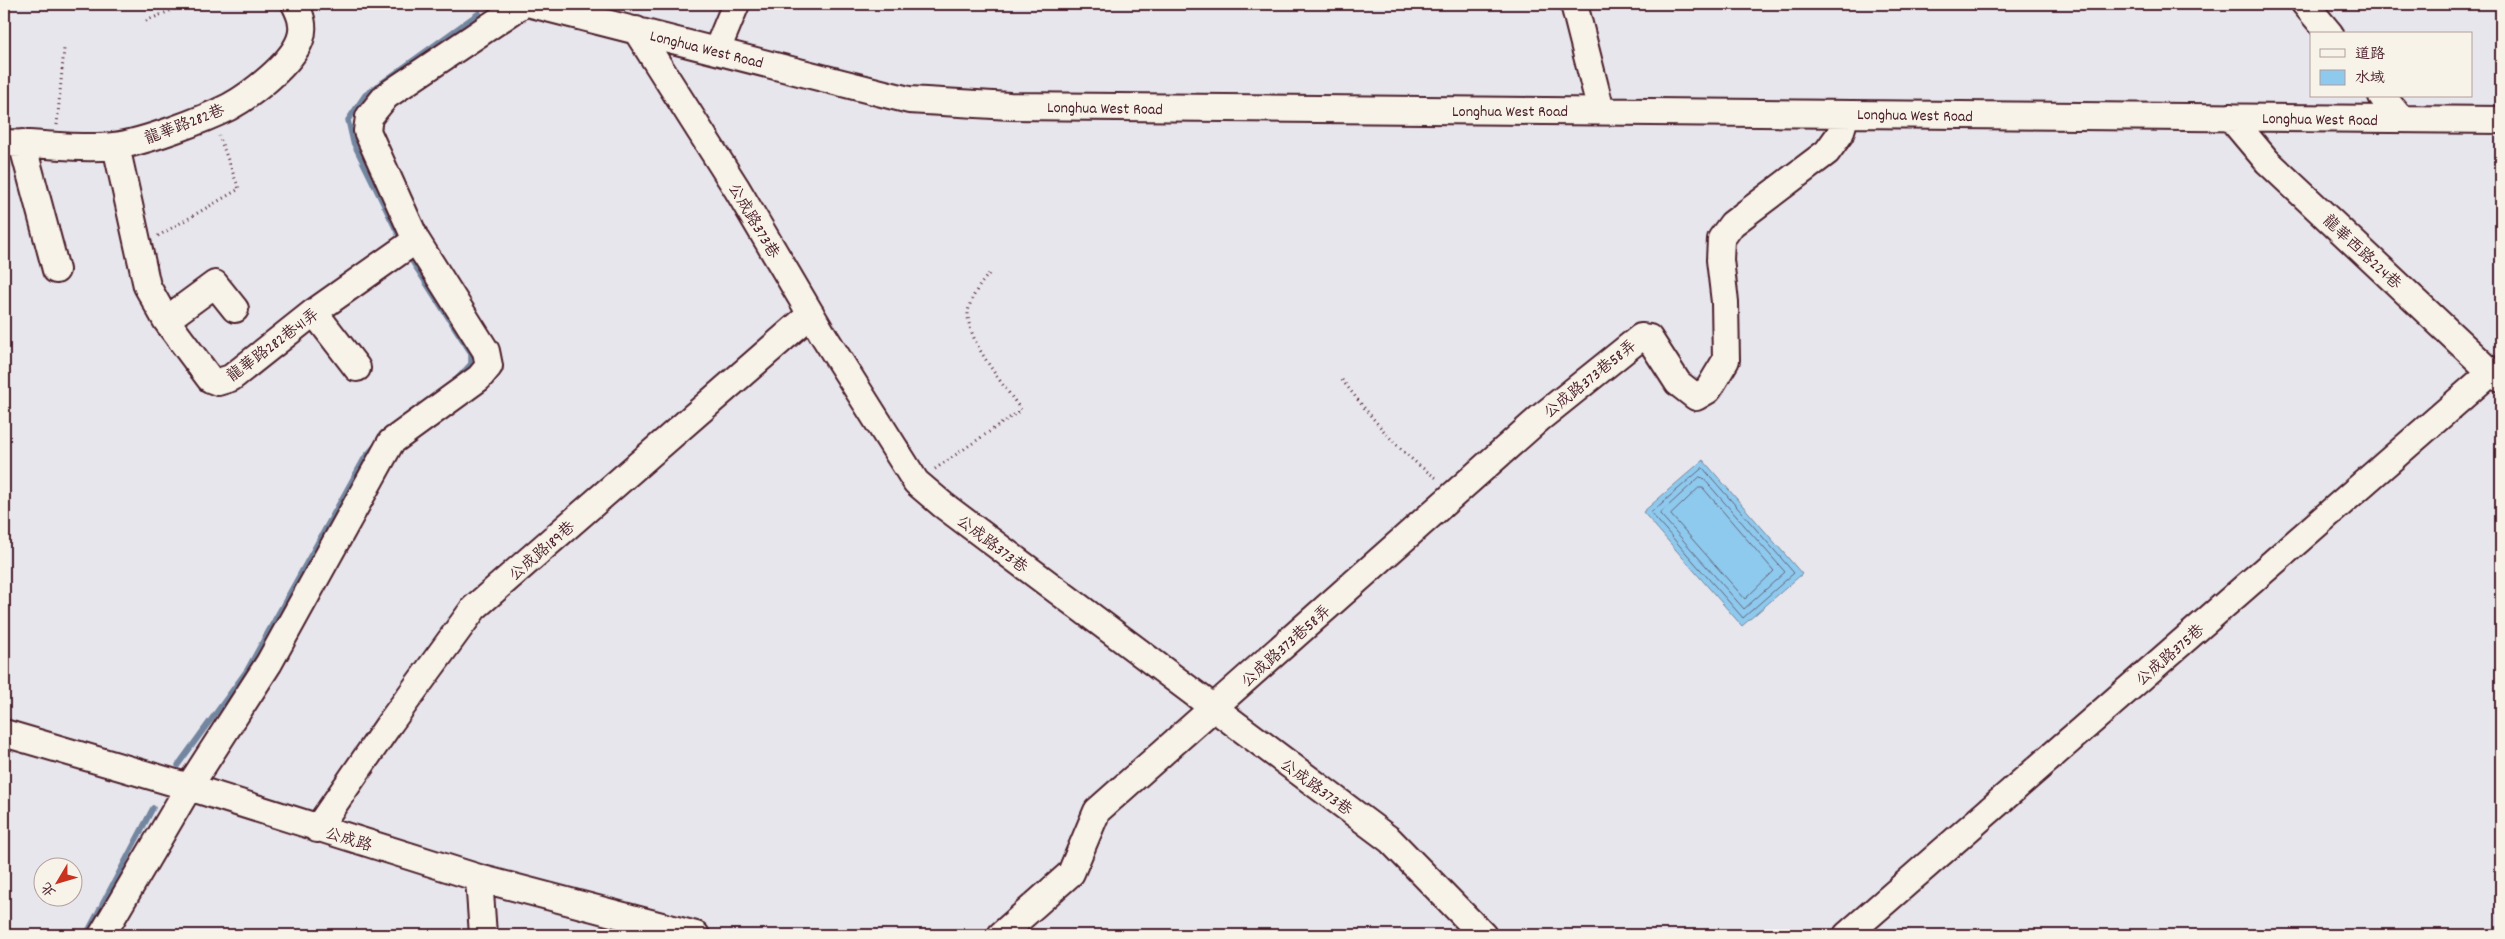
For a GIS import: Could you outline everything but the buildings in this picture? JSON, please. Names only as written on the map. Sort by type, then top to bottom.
[{"type":"street","name":"龍華路282巷","points":[[13,143],[116,146],[157,135],[230,106],[274,74],[289,59],[300,40],[302,30],[302,20],[295,4]]},
{"type":"street","points":[[102,935],[188,787],[269,664],[391,442],[479,378],[489,366],[486,351],[406,246],[367,130],[369,117],[386,96],[524,4]]},
{"type":"street","name":"Longhua West Road","points":[[531,4],[909,100],[1010,106],[2501,120]]},
{"type":"street","points":[[717,50],[736,4]]},
{"type":"street","points":[[1574,4],[1601,111]]},
{"type":"street","points":[[2305,4],[2328,32]]},
{"type":"street","name":"公成路373巷","points":[[636,30],[737,189],[811,314],[916,482],[943,505],[1213,710],[1390,840],[1483,935]]},
{"type":"street","points":[[2384,98],[2401,119]]},
{"type":"street","name":"公成路373巷58弄","points":[[1001,935],[1071,873],[1097,811],[1540,418],[1641,337],[1649,338],[1678,382],[1696,397],[1708,390],[1726,360],[1725,302],[1720,260],[1721,239],[1732,224],[1827,152],[1840,134],[1846,114]]},
{"type":"street","name":"龍華西路224巷","points":[[2230,117],[2267,161],[2496,375]]},
{"type":"street","points":[[13,143],[56,270]]},
{"type":"street","name":"龍華路282巷41弄","points":[[116,146],[147,286],[166,320],[210,379],[218,382],[231,378],[314,312],[406,246]]},
{"type":"street","points":[[166,320],[215,284],[235,310]]},
{"type":"street","points":[[314,312],[357,368]]},
{"type":"street","name":"公成路189巷","points":[[317,829],[390,723],[474,608],[811,314]]},
{"type":"street","name":"公成路375巷","points":[[1847,935],[2496,375]]},
{"type":"street","name":"公成路","points":[[4,733],[188,787],[478,878],[696,935]]},
{"type":"street","points":[[478,878],[483,935]]},
{"type":"path","points":[[146,21],[186,4]]},
{"type":"path","points":[[55,145],[64,48]]},
{"type":"path","points":[[152,240],[239,189],[211,114]]},
{"type":"path","points":[[916,482],[1021,410],[987,359],[971,330],[968,312],[981,283],[990,273]]},
{"type":"path","points":[[1342,380],[1390,439],[1415,464],[1457,492]]},
{"type":"water","points":[[1703,460],[1802,574],[1742,626],[1643,512]]},
{"type":"waterway","points":[[402,242],[353,142],[348,120],[365,95],[479,13]]},
{"type":"waterway","points":[[408,255],[471,353],[471,364],[457,379]]},
{"type":"waterway","points":[[178,765],[247,670],[365,457],[381,439]]},
{"type":"waterway","points":[[86,935],[153,808]]}]
